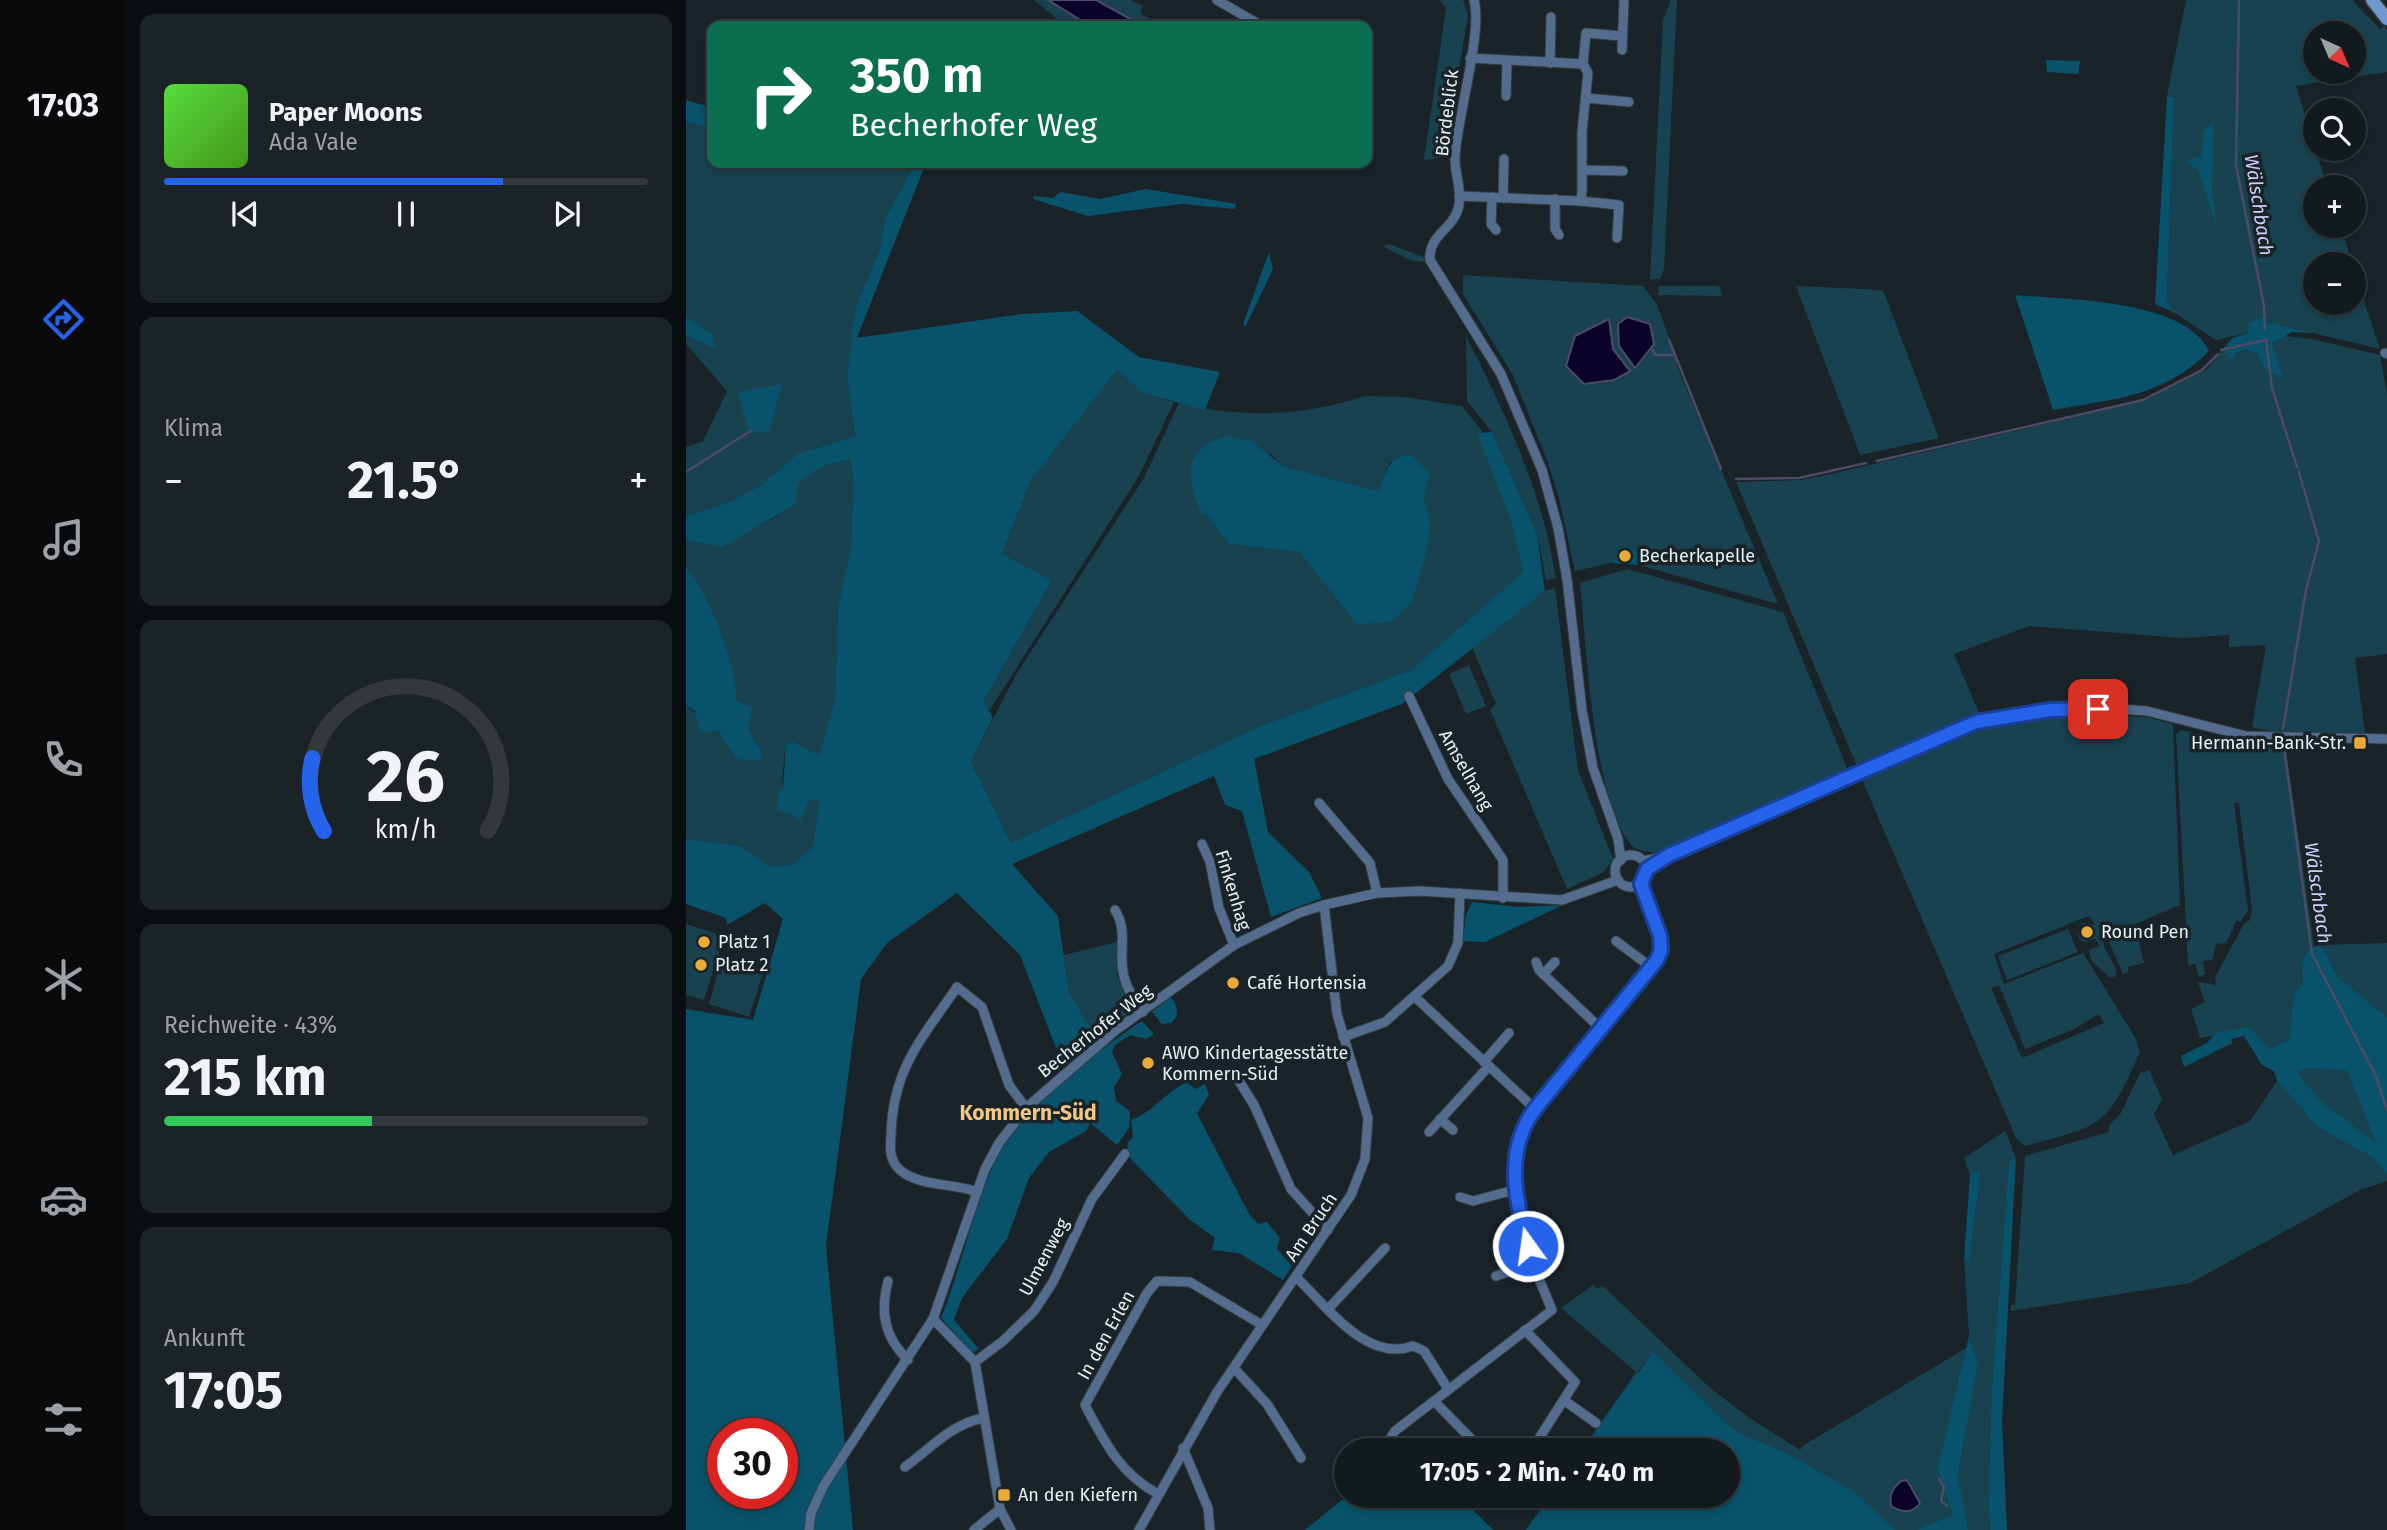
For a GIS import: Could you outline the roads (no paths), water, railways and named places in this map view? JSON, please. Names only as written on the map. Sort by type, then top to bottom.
[{"type":"street","points":[[1217,0],[1252,21]]},
{"type":"street","name":"Bördeblick","points":[[1474,0],[1476,16],[1455,158],[1459,207],[1451,222],[1432,240],[1431,262],[1481,338],[1501,374],[1542,470],[1558,528],[1567,579],[1582,710],[1593,768],[1618,839]]},
{"type":"street","points":[[1622,50],[1624,0]]},
{"type":"street","points":[[2372,0],[2387,19]]},
{"type":"street","points":[[1550,63],[1551,17]]},
{"type":"street","points":[[1581,201],[1581,158],[1588,73],[1583,64],[1586,33],[1622,36]]},
{"type":"street","points":[[1470,58],[1583,64]]},
{"type":"street","points":[[1506,96],[1507,61]]},
{"type":"street","points":[[1586,97],[1629,102]]},
{"type":"street","points":[[1503,198],[1504,159]]},
{"type":"street","points":[[1583,170],[1623,171]]},
{"type":"street","points":[[1459,196],[1555,199],[1619,205],[1617,238]]},
{"type":"street","points":[[1492,197],[1491,225],[1496,230]]},
{"type":"street","points":[[1555,199],[1555,229],[1559,235]]},
{"type":"street","name":"Amselhang","points":[[1409,696],[1448,779],[1503,860],[1503,898]]},
{"type":"street","points":[[1637,885],[1645,865],[1856,772],[1987,719],[2050,710],[2120,709],[2147,711],[2246,736],[2387,739]]},
{"type":"street","points":[[1319,803],[1370,863],[1377,893]]},
{"type":"street","points":[[1618,839],[1631,855],[1645,865]]},
{"type":"street","points":[[1390,1438],[1395,1431],[1448,1389],[1552,1310],[1533,1264],[1514,1189],[1516,1153],[1521,1131],[1535,1109],[1652,968],[1661,950],[1660,936],[1637,885],[1617,876],[1620,860],[1618,839]]},
{"type":"street","name":"Finkenhag","points":[[1202,844],[1210,862],[1219,908],[1234,945]]},
{"type":"street","points":[[1620,860],[1631,855]]},
{"type":"street","name":"Becherhofer Weg","points":[[809,1530],[811,1513],[824,1485],[933,1319],[977,1192],[999,1143],[1026,1108],[1058,1077],[1234,945],[1299,913],[1377,893],[1460,893],[1562,900],[1617,876]]},
{"type":"street","points":[[1343,1037],[1385,1022],[1452,960],[1458,943],[1460,893]]},
{"type":"street","name":"Am Bruch","points":[[1139,1530],[1183,1448],[1262,1325],[1351,1195],[1365,1159],[1368,1118],[1364,1096],[1343,1037],[1324,905]]},
{"type":"street","points":[[1115,910],[1123,923],[1122,968],[1126,986],[1143,1012]]},
{"type":"street","points":[[1616,941],[1652,968]]},
{"type":"street","points":[[1536,962],[1544,974],[1601,1029]]},
{"type":"street","points":[[1544,974],[1555,962]]},
{"type":"street","points":[[977,1192],[919,1179],[902,1172],[890,1153],[892,1111],[898,1081],[908,1059],[957,987],[982,1007],[1009,1085],[1026,1108]]},
{"type":"street","points":[[1415,997],[1535,1109]]},
{"type":"street","points":[[1429,1132],[1487,1064],[1509,1033]]},
{"type":"street","points":[[1240,1081],[1254,1105],[1290,1189],[1328,1230]]},
{"type":"street","points":[[1440,1119],[1454,1130]]},
{"type":"street","name":"Ulmenweg","points":[[975,1362],[1003,1341],[1034,1311],[1053,1282],[1092,1199],[1125,1154]]},
{"type":"street","points":[[1460,1196],[1473,1201],[1514,1189]]},
{"type":"street","points":[[1329,1308],[1385,1248]]},
{"type":"street","points":[[1496,1276],[1533,1264]]},
{"type":"street","points":[[1296,1277],[1362,1340],[1380,1348],[1398,1351],[1413,1346],[1424,1351],[1448,1389]]},
{"type":"street","name":"In den Erlen","points":[[1158,1494],[1138,1484],[1123,1470],[1085,1405],[1147,1293],[1157,1281],[1190,1282],[1262,1325]]},
{"type":"street","points":[[888,1282],[882,1305],[887,1333],[908,1360]]},
{"type":"street","points":[[933,1319],[975,1362],[1000,1509],[1011,1530]]},
{"type":"street","points":[[1525,1330],[1575,1382],[1540,1438]]},
{"type":"street","points":[[1234,1368],[1268,1404],[1301,1458]]},
{"type":"street","points":[[1434,1401],[1470,1438]]},
{"type":"street","points":[[1565,1401],[1596,1423]]},
{"type":"street","points":[[905,1467],[947,1432],[968,1421],[983,1418]]},
{"type":"street","points":[[1183,1448],[1208,1508],[1210,1530]]},
{"type":"street","points":[[974,1530],[1000,1509]]},
{"type":"waterway","name":"Wälschbach","points":[[2239,0],[2236,165],[2264,306],[2265,329]]},
{"type":"waterway","points":[[1669,340],[1721,469]]},
{"type":"waterway","name":"Wälschbach","points":[[2221,350],[2266,340],[2272,388],[2297,467]]},
{"type":"waterway","points":[[1653,350],[1655,355],[1673,355]]},
{"type":"waterway","points":[[1877,461],[2143,400],[2202,370],[2218,354]]},
{"type":"waterway","points":[[686,472],[752,430]]},
{"type":"waterway","points":[[1736,479],[1799,478],[1866,463]]},
{"type":"waterway","name":"Wälschbach","points":[[2283,729],[2306,590],[2319,541],[2299,472]]},
{"type":"waterway","name":"Wälschbach","points":[[2284,747],[2312,954],[2376,1076],[2387,1110]]},
{"type":"waterway","points":[[1939,1479],[1944,1487],[1941,1501],[1947,1506]]},
{"type":"place","name":"Becherkapelle","points":[[1625,556]]},
{"type":"place","name":"Hermann-Bank-Str.","points":[[2360,743]]},
{"type":"place","name":"Round Pen","points":[[2087,932]]},
{"type":"place","name":"Platz 1","points":[[704,942]]},
{"type":"place","name":"Platz 2","points":[[701,965]]},
{"type":"place","name":"Café Hortensia","points":[[1233,983]]},
{"type":"place","name":"AWO Kindertagesstätte Kommern-Süd","points":[[1148,1063]]},
{"type":"place","name":"An den Kiefern","points":[[1004,1495]]},
{"type":"district","name":"Kommern-Süd","points":[[1028,1113]]}]
